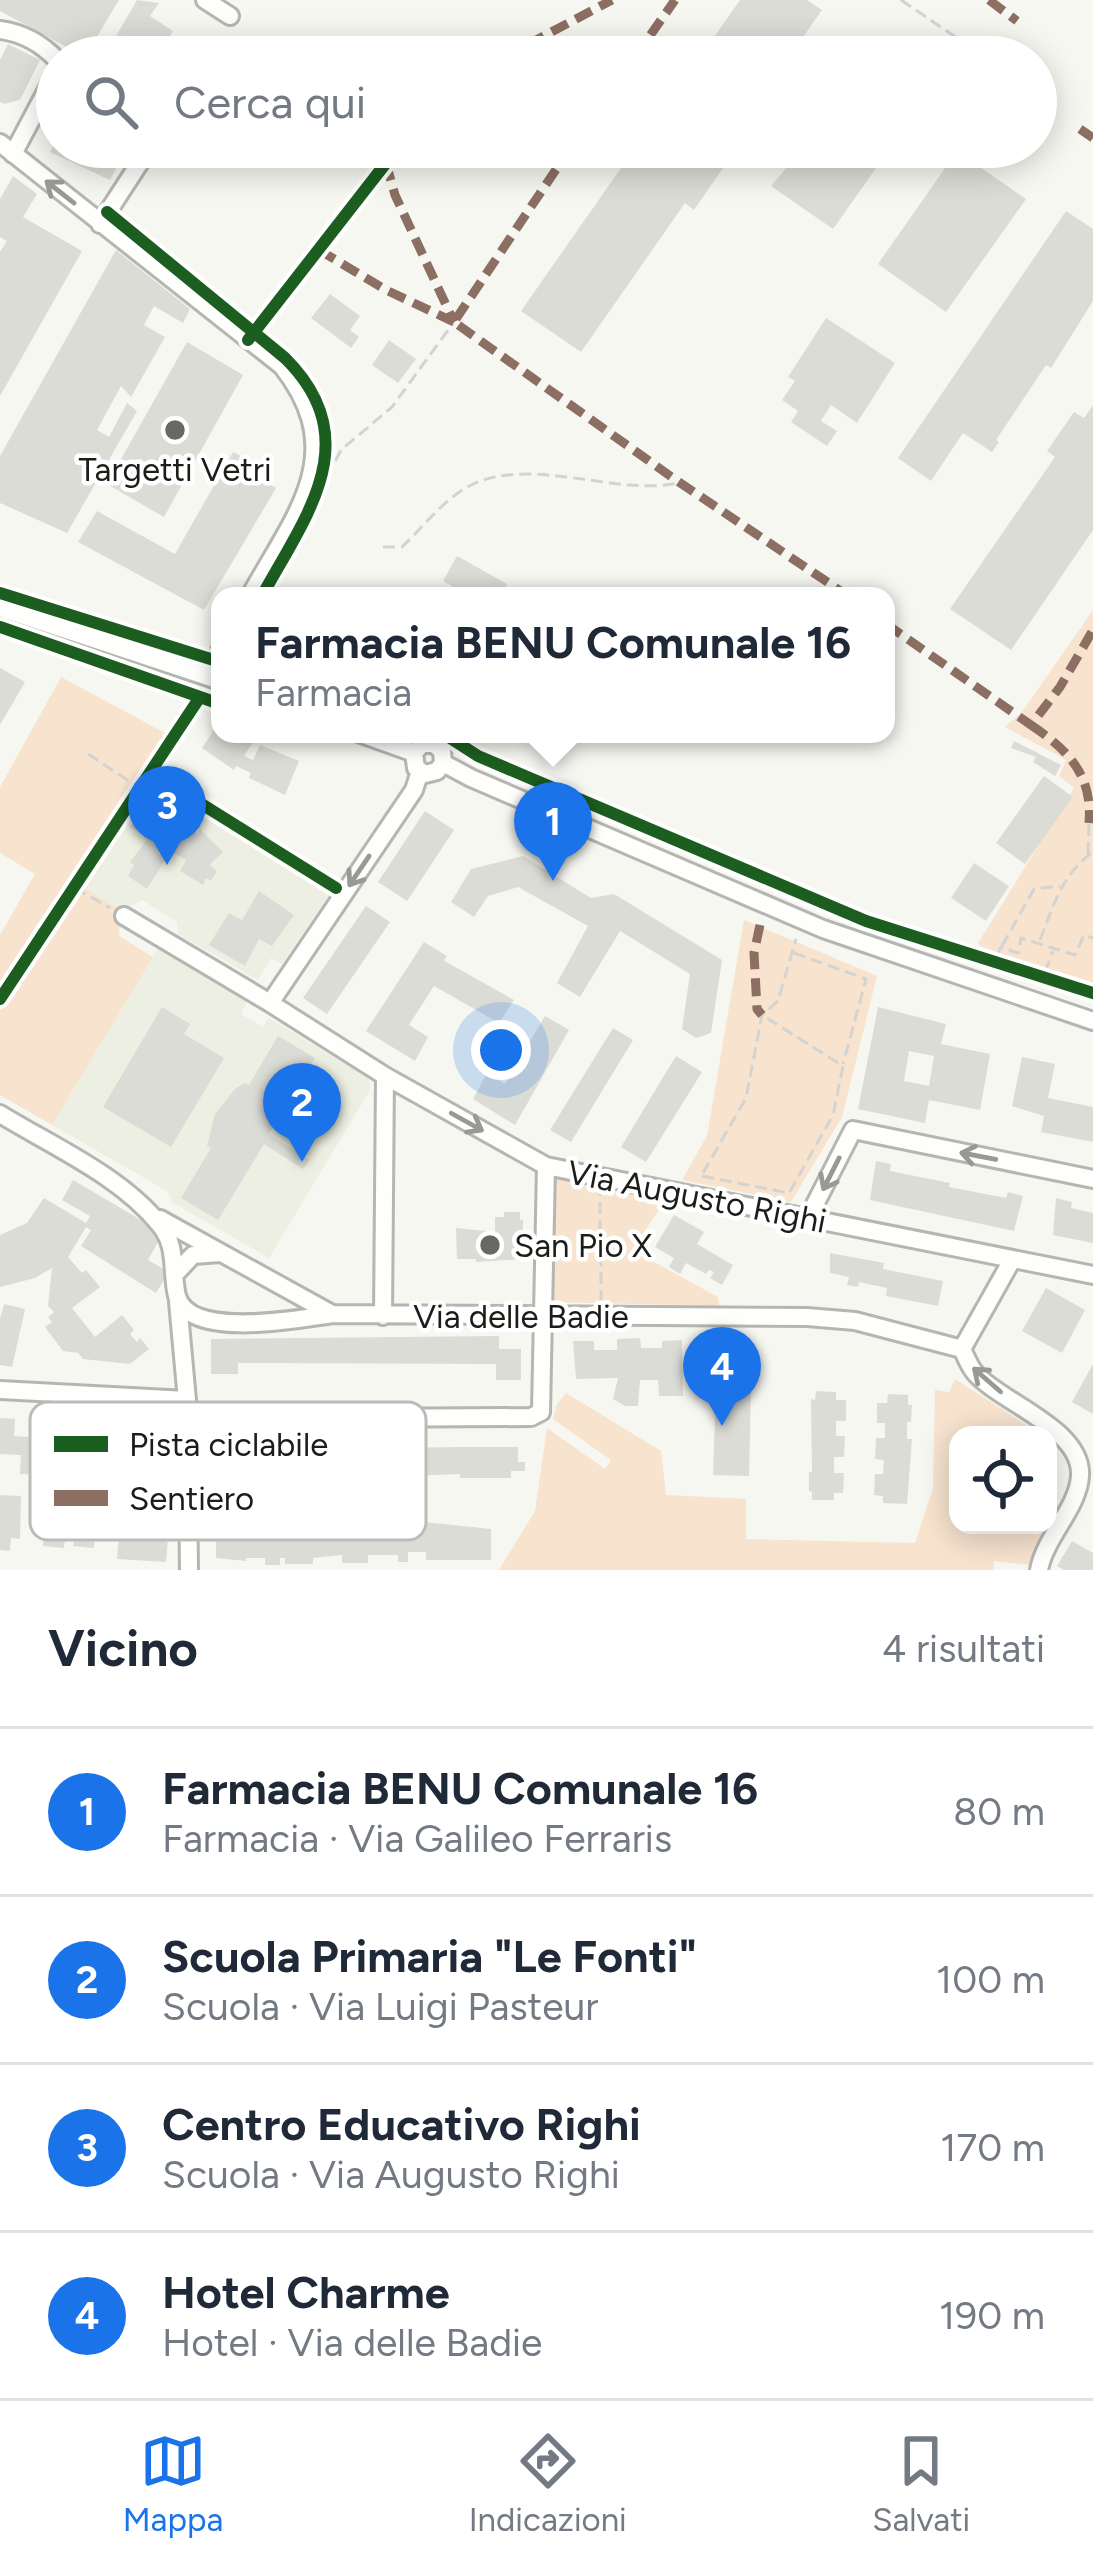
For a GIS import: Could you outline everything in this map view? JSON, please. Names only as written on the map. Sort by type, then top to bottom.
[{"type":"street","points":[[205,0],[230,16]]},
{"type":"street","points":[[0,30],[36,44]]},
{"type":"street","points":[[36,102],[6,148],[282,366],[300,390],[317,446],[314,474],[255,587]]},
{"type":"street","points":[[100,224],[136,168]]},
{"type":"street","points":[[0,608],[211,677]]},
{"type":"street","points":[[379,743],[432,773],[443,764]]},
{"type":"street","points":[[270,1003],[414,790],[422,744],[434,744],[442,751],[443,764]]},
{"type":"street","points":[[443,764],[823,929],[1093,1021]]},
{"type":"street","name":"Via Augusto Righi","points":[[124,916],[385,1076],[546,1166],[1093,1276]]},
{"type":"street","points":[[383,1316],[385,1076]]},
{"type":"street","name":"Via delle Badie","points":[[0,1114],[109,1181],[150,1214],[333,1314]]},
{"type":"street","points":[[808,1218],[854,1130],[1093,1179]]},
{"type":"street","points":[[426,1418],[531,1418],[541,1412],[546,1166]]},
{"type":"street","name":"Via delle Badie","points":[[150,1214],[168,1237],[176,1274],[188,1400]]},
{"type":"street","points":[[176,1274],[193,1255],[226,1254]]},
{"type":"street","points":[[1012,1260],[962,1349],[975,1374],[1055,1431],[1079,1460],[1080,1481],[1041,1556],[1039,1570]]},
{"type":"street","points":[[272,1322],[285,1309],[281,1287]]},
{"type":"street","points":[[177,1296],[202,1321]]},
{"type":"street","name":"Via delle Badie","points":[[202,1321],[272,1322],[333,1314],[807,1317],[856,1322],[962,1349]]},
{"type":"street","points":[[179,1340],[184,1329],[202,1321]]},
{"type":"street","points":[[0,1390],[188,1400]]},
{"type":"street","name":"Via delle Badie","points":[[189,1540],[189,1570]]},
{"type":"path","points":[[901,0],[954,36]]},
{"type":"path","points":[[320,491],[341,450],[392,407],[454,322]]},
{"type":"path","points":[[320,491],[325,445]]},
{"type":"path","points":[[383,547],[402,547],[464,488],[500,475],[652,488],[679,483]]},
{"type":"path","points":[[88,754],[141,789]]},
{"type":"path","points":[[128,808],[152,772]]},
{"type":"path","points":[[1039,942],[1060,886],[1070,870],[1091,854],[1089,823],[1093,820]]},
{"type":"path","points":[[63,906],[88,868]]},
{"type":"path","points":[[997,956],[1010,924],[1034,889],[1060,886]]},
{"type":"path","points":[[75,888],[124,916]]},
{"type":"path","points":[[1001,947],[1018,953],[1022,938],[1075,955],[1084,935],[1093,938]]},
{"type":"path","points":[[689,1194],[746,1098],[762,1015],[778,1001],[796,938]]},
{"type":"path","points":[[1045,972],[1054,948]]},
{"type":"path","points":[[702,1176],[789,1193],[833,1115],[866,979],[792,952]]},
{"type":"path","points":[[974,954],[1064,983]]},
{"type":"path","points":[[762,1015],[843,1066]]},
{"type":"path","points":[[600,1232],[601,1177]]},
{"type":"path","points":[[551,1251],[591,1252]]},
{"type":"path","points":[[601,1303],[602,1262]]},
{"type":"shaded area","points":[[1093,610],[1093,986],[978,943],[1074,788],[1059,776],[1066,760],[1005,727],[1022,712]]},
{"type":"shaded area","points":[[61,677],[178,740],[83,887],[121,911],[119,936],[153,957],[52,1125],[0,1095],[0,935],[35,874],[0,853],[0,787]]},
{"type":"shaded area","points":[[152,783],[331,892],[282,964],[271,958],[258,980],[178,934],[177,922],[142,900],[121,911],[83,887]]},
{"type":"shaded area","points":[[744,920],[877,976],[842,1117],[791,1202],[682,1180],[707,1136]]},
{"type":"shaded area","points":[[160,945],[248,998],[241,1014],[262,1027],[269,1018],[367,1077],[370,1084],[269,1258],[172,1202],[167,1191],[52,1125]]},
{"type":"shaded area","points":[[552,1177],[667,1198],[632,1250],[718,1297],[719,1306],[550,1302]]},
{"type":"shaded area","points":[[955,1379],[1028,1426],[949,1426],[949,1534],[1043,1534],[1029,1565],[994,1561],[993,1570],[499,1570],[535,1511],[547,1428],[605,1469],[611,1460],[553,1419],[566,1393],[661,1451],[666,1495],[746,1499],[746,1539],[915,1543],[933,1488],[935,1390],[949,1392]]},
{"type":"building","points":[[0,0],[119,0],[98,36],[46,36],[0,11]]},
{"type":"building","points":[[137,0],[159,3],[150,16],[173,31],[170,36],[116,36]]},
{"type":"building","points":[[740,0],[807,0],[822,10],[804,36],[715,36]]},
{"type":"building","points":[[8,44],[36,58],[20,100],[0,102],[0,60]]},
{"type":"building","points":[[84,168],[116,168],[110,180]]},
{"type":"building","points":[[621,168],[723,168],[694,210],[685,203],[581,352],[521,311]]},
{"type":"building","points":[[786,168],[876,168],[833,229],[771,186]]},
{"type":"building","points":[[945,168],[981,168],[1026,199],[946,312],[878,264]]},
{"type":"building","points":[[13,176],[37,194],[23,217],[82,251],[0,396],[0,252],[7,241],[0,237],[0,199]]},
{"type":"building","points":[[1066,211],[1093,229],[1093,301],[992,452],[963,433],[931,481],[898,458]]},
{"type":"building","points":[[116,250],[190,309],[183,323],[154,306],[144,325],[165,337],[131,397],[121,386],[97,430],[109,437],[127,403],[137,411],[67,533],[0,503],[0,456]]},
{"type":"building","points":[[330,294],[360,316],[350,330],[359,337],[351,348],[311,318]]},
{"type":"building","points":[[826,318],[895,363],[857,423],[831,405],[821,421],[837,431],[827,446],[791,422],[798,411],[782,400],[795,381],[788,377]]},
{"type":"building","points":[[389,340],[416,359],[398,383],[372,365]]},
{"type":"building","name":"Targetti Vetri","points":[[187,342],[243,375],[164,517],[107,484]]},
{"type":"building","points":[[1093,405],[1093,530],[1011,650],[950,609],[1055,457],[1047,451],[1074,412],[1084,418]]},
{"type":"building","points":[[233,452],[270,470],[266,482],[276,488],[218,587],[211,587],[204,610],[78,542],[97,511],[175,554]]},
{"type":"building","points":[[457,556],[507,584],[454,587],[443,581]]},
{"type":"building","points":[[0,668],[25,682],[0,725]]},
{"type":"building","points":[[211,734],[211,743],[252,743],[244,756],[253,760],[260,745],[299,761],[285,795],[202,748]]},
{"type":"building","points":[[1014,741],[1061,765],[1055,776],[1033,762],[1036,757],[1011,748]]},
{"type":"building","points":[[1044,776],[1073,797],[1025,864],[996,843]]},
{"type":"building","points":[[141,809],[182,834],[187,828],[197,834],[200,829],[223,852],[209,865],[217,871],[211,881],[206,878],[203,885],[180,871],[186,860],[162,846],[158,853],[166,859],[147,889],[128,876],[134,865],[130,862],[149,837],[130,827]]},
{"type":"building","points":[[425,811],[454,830],[407,901],[378,882]]},
{"type":"building","points":[[523,856],[591,898],[614,894],[722,960],[711,1033],[696,1038],[682,1029],[690,974],[620,931],[580,997],[557,983],[588,926],[518,887],[488,896],[474,917],[451,902],[471,869]]},
{"type":"building","points":[[974,863],[1009,886],[986,921],[951,898]]},
{"type":"building","points":[[259,891],[294,915],[272,946],[259,939],[245,966],[209,945],[229,913],[242,920]]},
{"type":"building","points":[[366,906],[390,922],[327,1014],[303,998]]},
{"type":"building","points":[[424,942],[447,956],[448,963],[514,1000],[499,1023],[434,986],[409,1025],[428,1037],[415,1061],[366,1031]]},
{"type":"building","points":[[162,1007],[190,1024],[184,1034],[224,1058],[171,1147],[103,1107]]},
{"type":"building","points":[[878,1007],[946,1024],[941,1044],[990,1054],[980,1110],[929,1100],[925,1123],[858,1109]],"holes":[[[909,1051],[934,1056],[929,1086],[904,1081]]]},
{"type":"building","points":[[545,1016],[569,1030],[515,1125],[473,1099],[487,1073],[505,1084]]},
{"type":"building","points":[[613,1028],[633,1040],[571,1142],[550,1130]]},
{"type":"building","points":[[278,1036],[315,1058],[269,1134],[309,1160],[303,1169],[264,1144],[218,1220],[181,1198],[211,1148],[207,1146],[215,1114],[235,1089],[249,1085]]},
{"type":"building","points":[[676,1056],[702,1072],[646,1162],[621,1147]]},
{"type":"building","points":[[1022,1057],[1055,1064],[1048,1098],[1093,1107],[1093,1142],[1041,1132],[1044,1116],[1012,1106]]},
{"type":"building","points":[[876,1161],[891,1164],[890,1171],[950,1183],[949,1187],[1006,1198],[1008,1192],[1023,1196],[1014,1231],[870,1200]]},
{"type":"building","points":[[73,1180],[163,1233],[148,1260],[169,1272],[156,1293],[81,1246],[91,1230],[86,1227],[68,1257],[100,1287],[72,1308],[95,1337],[122,1315],[134,1330],[130,1334],[149,1349],[130,1364],[83,1359],[78,1353],[63,1351],[45,1327],[54,1312],[48,1306],[52,1268],[0,1287],[0,1235],[27,1223],[44,1198],[86,1223],[90,1216],[62,1200]]},
{"type":"building","points":[[1056,1198],[1072,1202],[1071,1208],[1093,1213],[1093,1243],[1053,1235]]},
{"type":"building","name":"San Pio X","points":[[504,1212],[520,1212],[523,1259],[457,1259],[456,1228],[495,1232],[495,1217],[504,1217]]},
{"type":"building","points":[[674,1215],[704,1232],[697,1244],[733,1265],[722,1285],[710,1278],[714,1272],[706,1274],[686,1263],[680,1274],[669,1267],[674,1258],[655,1247]]},
{"type":"building","points":[[830,1253],[943,1281],[938,1306],[886,1296],[887,1288],[859,1282],[858,1287],[847,1285],[849,1277],[830,1273]]},
{"type":"building","points":[[1046,1288],[1085,1310],[1062,1353],[1022,1331]]},
{"type":"building","points":[[4,1304],[25,1309],[12,1367],[0,1365]]},
{"type":"building","points":[[499,1336],[499,1349],[521,1349],[521,1380],[496,1380],[496,1364],[238,1363],[238,1374],[211,1374],[211,1339]]},
{"type":"building","points":[[640,1338],[641,1348],[662,1348],[662,1341],[682,1340],[683,1396],[659,1396],[658,1380],[640,1380],[638,1406],[625,1406],[613,1399],[618,1378],[576,1379],[573,1341],[594,1341],[594,1350],[617,1350],[617,1339]]},
{"type":"building","points":[[1093,1364],[1093,1414],[1072,1402]]},
{"type":"building","points":[[716,1387],[751,1388],[749,1476],[713,1475]]},
{"type":"building","points":[[816,1391],[836,1392],[836,1400],[846,1400],[846,1421],[836,1421],[836,1436],[845,1436],[844,1457],[834,1457],[834,1473],[844,1473],[843,1493],[834,1493],[834,1500],[812,1500],[809,1491],[811,1399],[815,1400]]},
{"type":"building","points":[[888,1394],[908,1395],[908,1405],[912,1405],[911,1422],[907,1422],[907,1439],[912,1439],[907,1504],[883,1503],[883,1496],[874,1495],[875,1474],[883,1474],[884,1460],[875,1459],[876,1438],[885,1438],[885,1423],[877,1423],[877,1403],[887,1403]]},
{"type":"building","points":[[0,1418],[15,1419],[14,1436],[30,1437],[30,1474],[20,1474],[21,1455],[0,1454]]},
{"type":"building","points":[[518,1447],[518,1462],[525,1462],[525,1471],[511,1471],[511,1478],[426,1475],[426,1448]]},
{"type":"building","points":[[0,1495],[21,1496],[20,1539],[11,1538],[10,1551],[0,1550]]},
{"type":"building","points":[[426,1522],[491,1529],[491,1560],[426,1560],[426,1552],[408,1552],[408,1562],[398,1562],[398,1555],[368,1555],[368,1563],[342,1563],[342,1555],[313,1558],[313,1564],[285,1564],[285,1558],[280,1558],[280,1565],[265,1565],[265,1558],[216,1558],[216,1540],[426,1540]]},
{"type":"building","points":[[43,1540],[65,1540],[64,1548],[43,1546]]},
{"type":"building","points":[[74,1540],[95,1540],[94,1548],[73,1546]]},
{"type":"building","points":[[119,1540],[168,1540],[166,1562],[117,1559]]},
{"type":"building","points":[[1072,1541],[1093,1553],[1093,1570],[1057,1566]]},
{"type":"marked path","points":[[544,36],[612,0]]},
{"type":"marked path","points":[[650,36],[675,0]]},
{"type":"marked path","points":[[989,0],[1017,21]]},
{"type":"marked path","points":[[1080,129],[1093,138]]},
{"type":"marked path","points":[[387,168],[395,195],[454,322]]},
{"type":"marked path","points":[[557,168],[454,322],[835,587]]},
{"type":"marked path","points":[[319,250],[386,290],[454,322]]},
{"type":"marked path","points":[[895,630],[1031,725],[1093,630]]},
{"type":"marked path","points":[[1031,725],[1075,765],[1087,791],[1089,823]]},
{"type":"marked path","points":[[760,925],[754,953],[757,1009],[762,1015]]},
{"type":"cycle path","points":[[248,340],[382,168]]},
{"type":"cycle path","points":[[107,212],[285,358],[310,389],[322,419],[326,449],[321,478],[267,587]]},
{"type":"cycle path","points":[[0,593],[211,659]]},
{"type":"cycle path","points":[[0,627],[211,701]]},
{"type":"cycle path","points":[[0,999],[200,697]]},
{"type":"cycle path","points":[[458,743],[478,756],[866,921],[1093,993]]},
{"type":"cycle path","points":[[152,773],[336,888]]},
{"type":"place","name":"Targetti Vetri","points":[[175,430]]},
{"type":"place","name":"Centro Educativo Righi","points":[[167,865]]},
{"type":"place","name":"Farmacia BENU Comunale 16","points":[[553,881]]},
{"type":"place","name":"Scuola Primaria \"Le Fonti\"","points":[[302,1162]]},
{"type":"place","name":"San Pio X","points":[[490,1245]]},
{"type":"place","name":"Hotel Charme","points":[[722,1426]]}]
